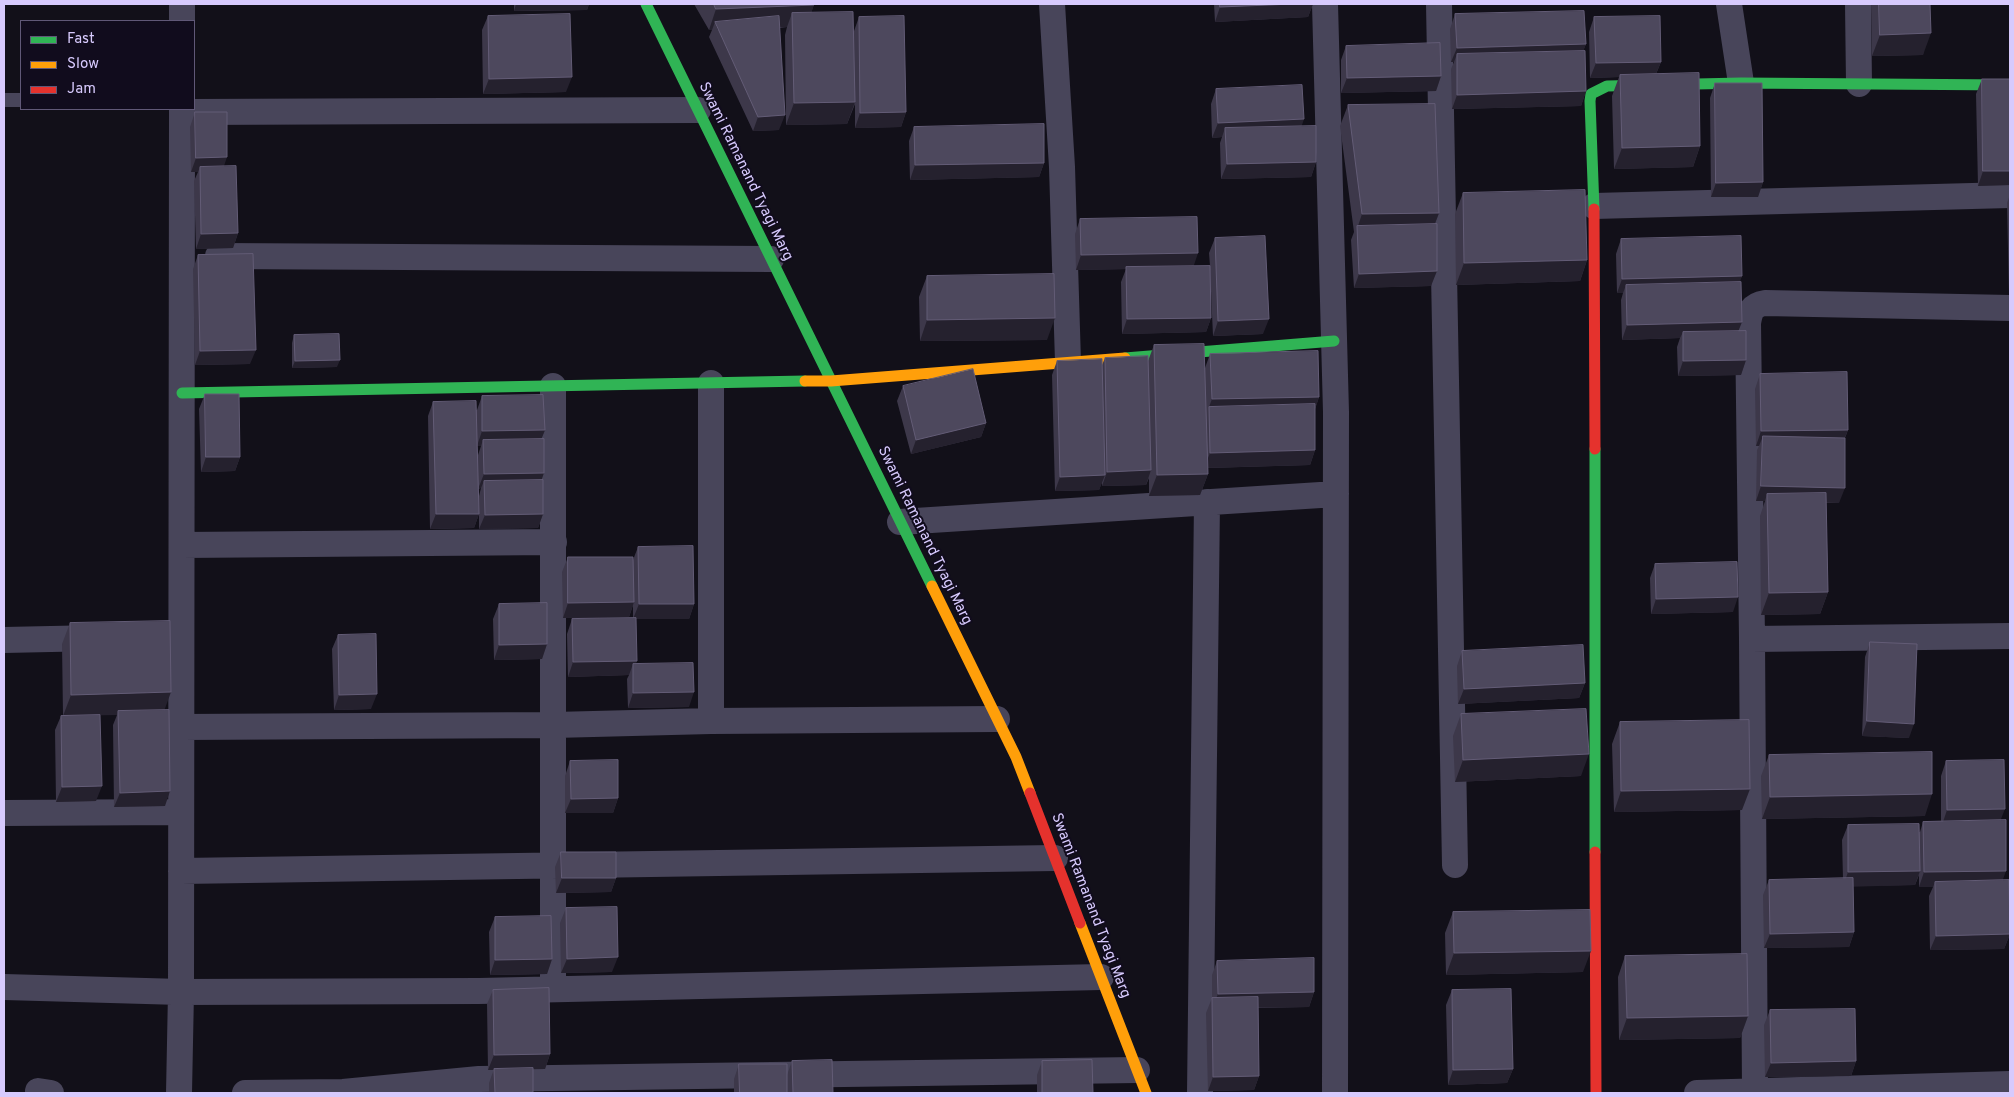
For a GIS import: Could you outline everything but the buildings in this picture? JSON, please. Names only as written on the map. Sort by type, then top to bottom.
[{"type":"street","points":[[182,4],[182,20]]},
{"type":"street","name":"Swami Ramanand Tyagi Marg","points":[[646,4],[1016,757],[1141,1081]]},
{"type":"street","points":[[1052,4],[1062,167],[1068,362]]},
{"type":"street","points":[[1325,4],[1336,494],[1335,1093]]},
{"type":"street","points":[[1439,4],[1455,865]]},
{"type":"street","points":[[1729,4],[1741,84]]},
{"type":"street","points":[[1858,4],[1859,84]]},
{"type":"street","points":[[1596,1093],[1594,206],[1591,94],[1607,86],[1741,84],[2010,85]]},
{"type":"street","points":[[179,1093],[181,727],[172,636],[182,545],[182,110],[698,110]]},
{"type":"street","points":[[1594,206],[2010,195]]},
{"type":"street","points":[[182,256],[771,259]]},
{"type":"street","points":[[1755,1092],[1748,323],[1750,311],[1757,304],[1765,303],[2010,308]]},
{"type":"street","points":[[182,393],[831,381],[1334,341]]},
{"type":"street","points":[[711,383],[711,722]]},
{"type":"street","points":[[553,386],[554,725],[552,865],[554,989]]},
{"type":"street","points":[[900,522],[1336,494]]},
{"type":"street","points":[[1200,1093],[1207,502]]},
{"type":"street","points":[[182,545],[554,542]]},
{"type":"street","points":[[1752,639],[2010,636]]},
{"type":"street","points":[[4,640],[122,637]]},
{"type":"street","points":[[181,727],[554,725],[997,719]]},
{"type":"street","points":[[4,814],[181,812]]},
{"type":"street","points":[[181,871],[1055,858]]},
{"type":"street","points":[[4,986],[181,992],[554,989],[1101,977]]},
{"type":"street","points":[[245,1093],[343,1092],[479,1080],[1141,1081]]},
{"type":"street","points":[[1697,1093],[2010,1084]]},
{"type":"lane","points":[[4,100],[20,100]]},
{"type":"traffic: fast","points":[[646,4],[932,586]]},
{"type":"traffic: fast","points":[[1594,209],[1590,101],[1591,94],[1607,86],[1741,83],[2010,85]]},
{"type":"traffic: fast","points":[[1125,358],[1334,341]]},
{"type":"traffic: fast","points":[[182,393],[805,381]]},
{"type":"traffic: fast","points":[[1595,449],[1595,852]]},
{"type":"traffic: slow","points":[[805,381],[831,381],[1125,358]]},
{"type":"traffic: slow","points":[[932,586],[1016,757],[1030,793]]},
{"type":"traffic: slow","points":[[1080,923],[1146,1093]]},
{"type":"traffic: jam","points":[[1594,209],[1595,449]]},
{"type":"traffic: jam","points":[[1030,793],[1080,923]]},
{"type":"traffic: jam","points":[[1595,852],[1596,1093]]}]
